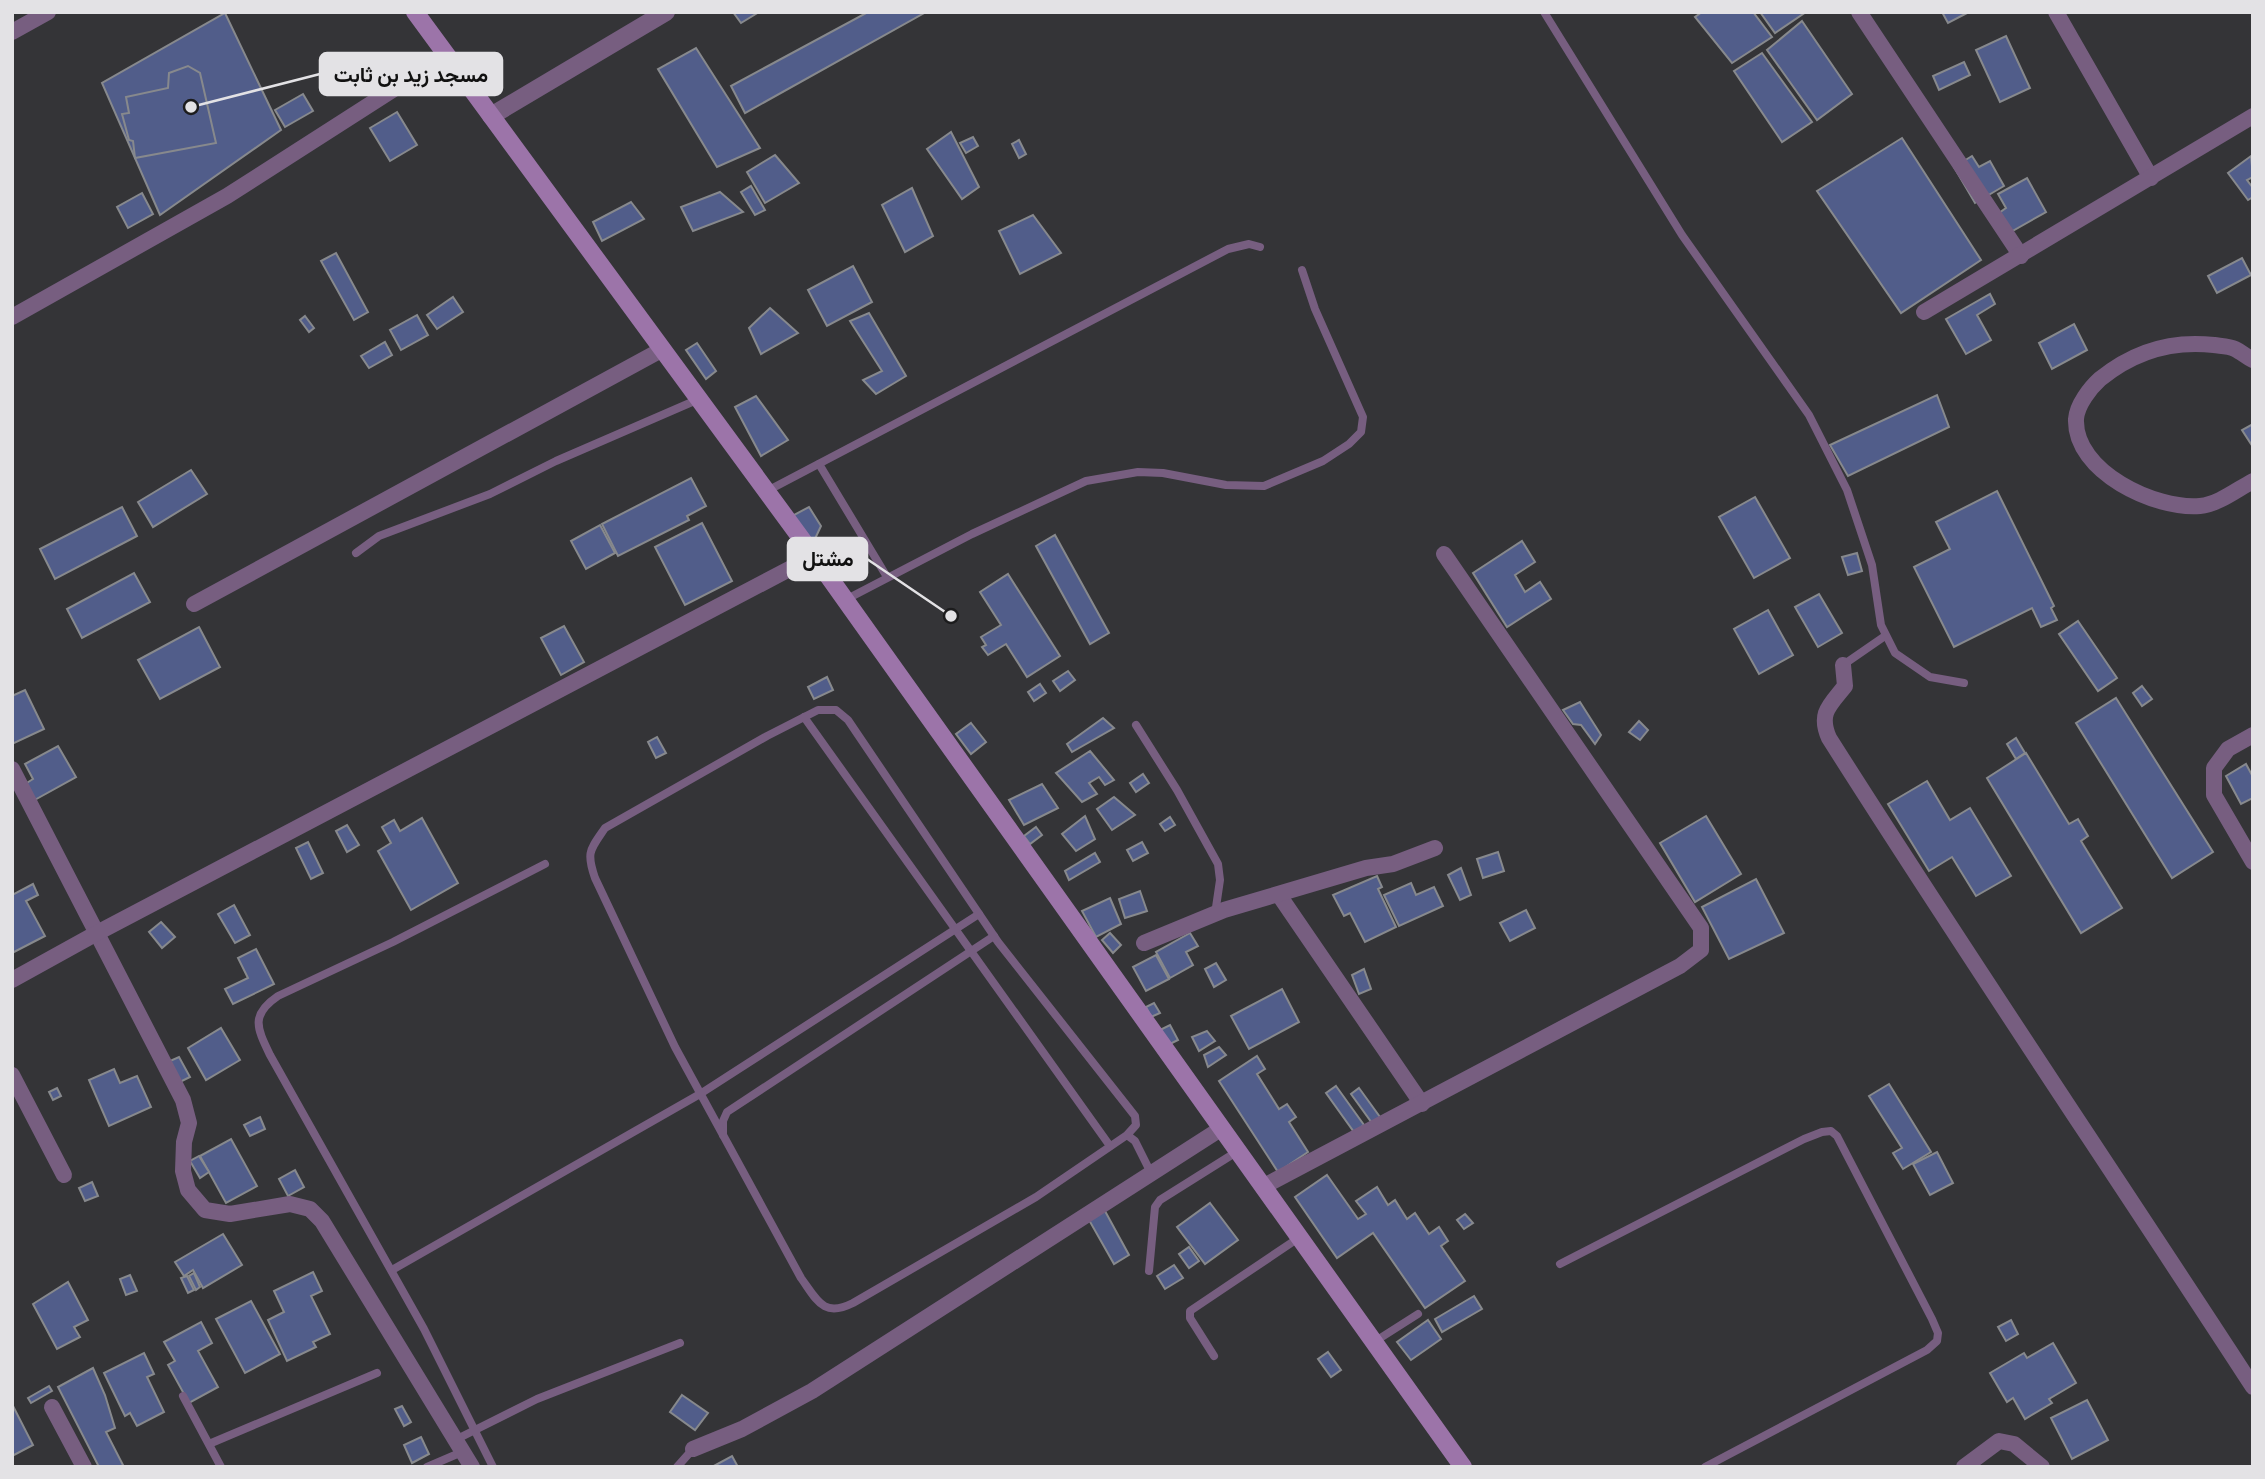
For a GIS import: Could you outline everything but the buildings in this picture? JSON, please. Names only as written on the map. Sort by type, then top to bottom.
[{"type":"main road","points":[[415,12],[814,556],[1463,1467]]},
{"type":"street","points":[[12,32],[48,12]]},
{"type":"street","points":[[491,116],[666,12]]},
{"type":"street","points":[[1859,12],[2021,256]]},
{"type":"street","points":[[2056,12],[2151,178]]},
{"type":"street","points":[[12,317],[227,196],[447,55]]},
{"type":"street","points":[[1924,312],[2253,116]]},
{"type":"street","points":[[2253,360],[2233,348],[2202,344],[2168,346],[2138,354],[2118,364],[2096,383],[2085,397],[2076,417],[2077,431],[2098,466],[2113,480],[2134,492],[2187,506],[2204,505],[2218,501],[2253,481]]},
{"type":"street","points":[[194,604],[663,349]]},
{"type":"street","points":[[1264,1186],[1680,966],[1701,950],[1701,928],[1444,554]]},
{"type":"street","points":[[12,980],[814,556]]},
{"type":"street","points":[[1843,665],[1845,685],[1824,713],[1824,727],[1829,738],[1943,918],[2093,1140],[2253,1387]]},
{"type":"street","points":[[2253,735],[2228,749],[2214,768],[2214,795],[2253,862]]},
{"type":"street","points":[[12,769],[183,1100],[188,1123],[183,1171],[188,1190],[205,1210],[230,1214],[290,1204],[310,1209],[322,1221],[342,1251],[471,1467]]},
{"type":"street","points":[[1144,943],[1215,914],[1366,868],[1392,864],[1435,848]]},
{"type":"street","points":[[1279,895],[1422,1104]]},
{"type":"street","points":[[12,1075],[64,1175]]},
{"type":"street","points":[[693,1449],[742,1429],[812,1391],[1222,1128]]},
{"type":"street","points":[[52,1407],[84,1467]]},
{"type":"street","points":[[1964,1467],[1999,1441],[2014,1444],[2042,1467]]},
{"type":"lane","points":[[1545,12],[1682,235],[1808,415],[1847,491],[1872,565],[1885,636],[1895,653],[1930,677],[1964,684]]},
{"type":"lane","points":[[767,491],[1228,249],[1249,244],[1260,247]]},
{"type":"lane","points":[[845,600],[1086,481],[1138,472],[1173,475],[1226,485],[1264,486],[1323,461],[1349,444],[1361,432],[1363,417],[1315,309],[1302,270]]},
{"type":"lane","points":[[356,552],[379,536],[491,494],[556,461],[699,398]]},
{"type":"lane","points":[[819,464],[887,577]]},
{"type":"lane","points":[[1843,665],[1885,636]]},
{"type":"lane","points":[[826,709],[836,710],[848,720],[994,936],[1135,1116],[1136,1125],[1127,1135],[1036,1197],[839,1309],[829,1309],[819,1302],[801,1278],[700,1094],[595,878],[588,858],[605,828],[804,717],[826,709]]},
{"type":"lane","points":[[804,717],[1110,1146]]},
{"type":"lane","points":[[1136,725],[1177,790],[1218,864],[1220,880],[1215,914]]},
{"type":"lane","points":[[493,1467],[392,1270],[258,1031],[260,1013],[266,1004],[278,996],[393,943],[545,864]]},
{"type":"lane","points":[[392,1270],[700,1094],[979,914]]},
{"type":"lane","points":[[723,1137],[723,1121],[727,1112],[994,936]]},
{"type":"lane","points":[[1560,1264],[1804,1139],[1831,1131],[1837,1136],[1932,1319],[1938,1333],[1937,1341],[1927,1350],[1704,1467]]},
{"type":"lane","points":[[1127,1135],[1135,1141],[1151,1173]]},
{"type":"lane","points":[[1149,1271],[1155,1207],[1160,1200],[1238,1151]]},
{"type":"lane","points":[[1214,1356],[1190,1318],[1190,1311],[1300,1237]]},
{"type":"lane","points":[[1374,1342],[1418,1314]]},
{"type":"lane","points":[[427,1467],[459,1446],[475,1430],[537,1399],[680,1343]]},
{"type":"lane","points":[[209,1444],[377,1373]]},
{"type":"lane","points":[[183,1396],[221,1467]]},
{"type":"lane","points":[[677,1467],[693,1449]]},
{"type":"place","name":"مسجد زيد بن ثابت","points":[[191,107]]},
{"type":"place","name":"مشتل","points":[[951,616]]}]
